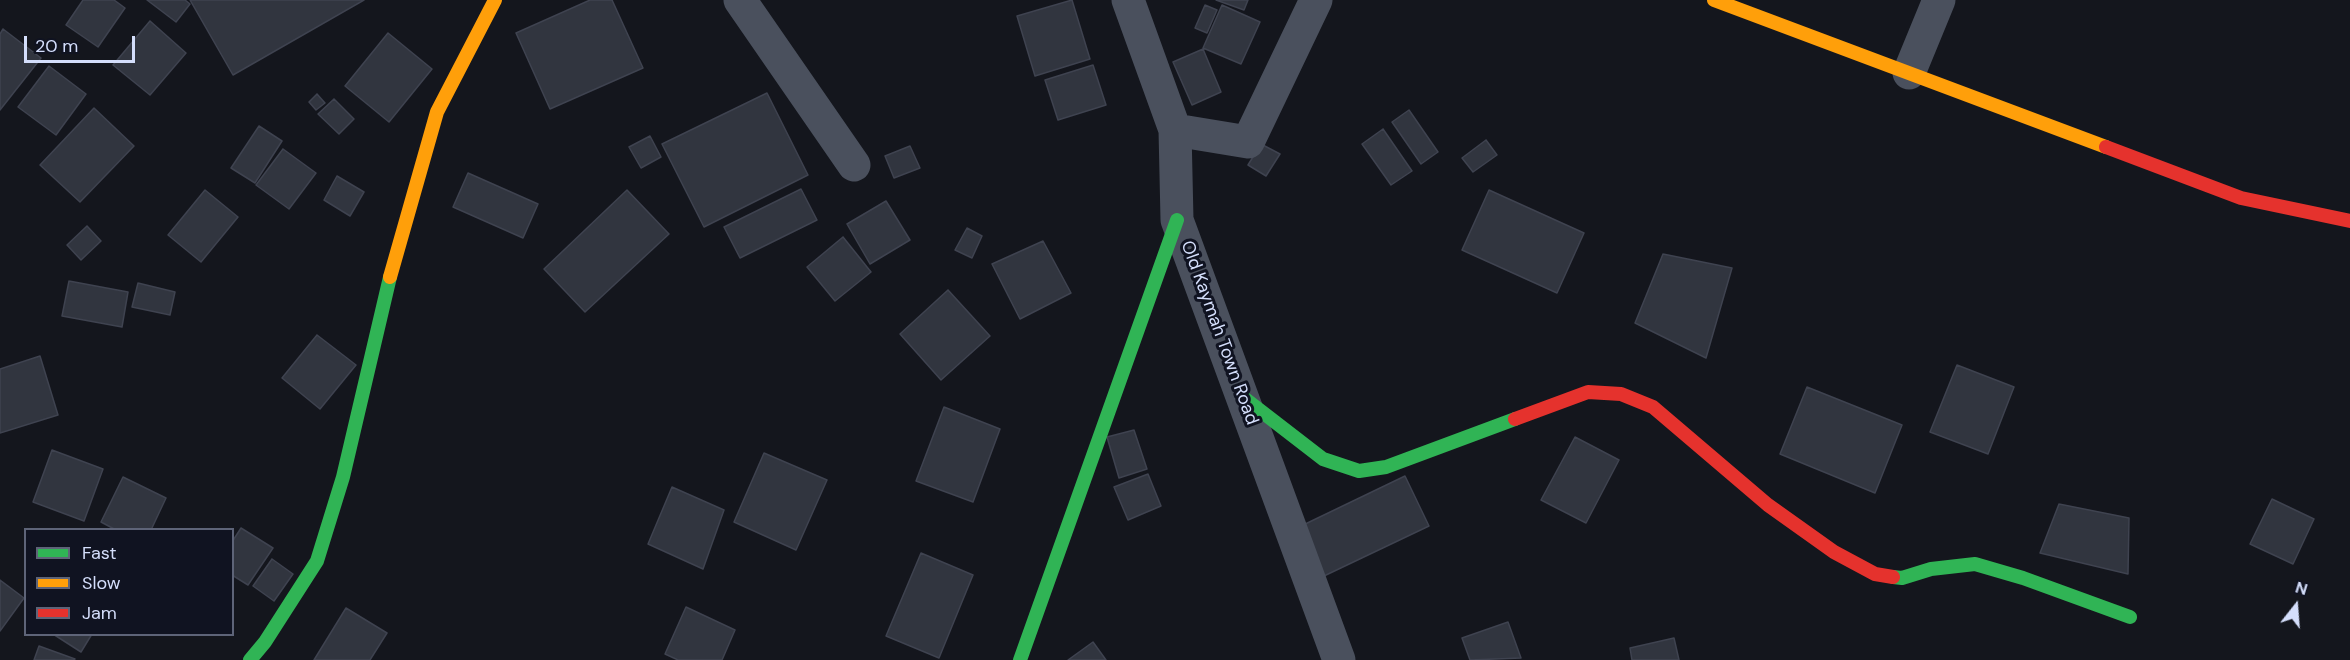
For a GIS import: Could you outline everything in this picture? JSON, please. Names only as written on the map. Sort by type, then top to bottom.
[{"type":"street","points":[[250,660],[265,642],[317,561],[343,477],[385,294],[437,112],[495,0]]},
{"type":"street","points":[[740,0],[854,165]]},
{"type":"street","name":"Old Kaymah Town Road","points":[[1128,0],[1175,130],[1177,220],[1339,660]]},
{"type":"street","points":[[1175,130],[1248,142],[1316,0]]},
{"type":"street","points":[[1714,0],[2241,198],[2350,221]]},
{"type":"street","points":[[1910,74],[1939,0]]},
{"type":"street","points":[[1020,660],[1177,220]]},
{"type":"street","points":[[1244,398],[1323,459],[1359,471],[1386,467],[1588,392],[1621,394],[1653,407],[1768,505],[1834,552],[1875,574],[1902,578],[1931,569],[1975,564],[2023,578],[2130,617]]},
{"type":"building","points":[[83,0],[114,0],[125,8],[98,47],[66,25]]},
{"type":"building","points":[[147,0],[185,0],[190,4],[176,22]]},
{"type":"building","points":[[190,0],[364,0],[233,75]]},
{"type":"building","points":[[590,0],[612,0],[643,68],[550,109],[516,33]]},
{"type":"building","points":[[1072,0],[1090,59],[1035,76],[1017,16]]},
{"type":"building","points":[[1216,0],[1248,0],[1244,10]]},
{"type":"building","points":[[1205,5],[1217,10],[1207,33],[1195,28]]},
{"type":"building","points":[[1222,5],[1260,22],[1241,64],[1203,48]]},
{"type":"building","points":[[150,21],[186,53],[150,95],[113,65]]},
{"type":"building","points":[[3,29],[41,58],[0,110],[0,34]]},
{"type":"building","points":[[388,33],[432,69],[389,122],[345,86]]},
{"type":"building","points":[[1203,49],[1221,92],[1192,105],[1173,62]]},
{"type":"building","points":[[1093,65],[1106,105],[1058,120],[1045,80]]},
{"type":"building","points":[[49,66],[86,94],[56,135],[18,107]]},
{"type":"building","points":[[767,93],[808,175],[704,227],[662,144]]},
{"type":"building","points":[[317,94],[325,103],[316,110],[309,102]]},
{"type":"building","points":[[334,99],[354,119],[339,134],[318,114]]},
{"type":"building","points":[[94,108],[134,146],[80,202],[40,165]]},
{"type":"building","points":[[1409,110],[1438,152],[1421,164],[1392,122]]},
{"type":"building","points":[[259,126],[282,141],[255,183],[231,168]]},
{"type":"building","points":[[1383,129],[1412,171],[1391,185],[1362,144]]},
{"type":"building","points":[[650,136],[661,157],[641,168],[629,147]]},
{"type":"building","points":[[1486,140],[1497,155],[1473,172],[1462,158]]},
{"type":"building","points":[[1261,144],[1280,154],[1266,176],[1248,165]]},
{"type":"building","points":[[910,146],[920,168],[894,178],[885,156]]},
{"type":"building","points":[[283,149],[316,173],[289,209],[256,185]]},
{"type":"building","points":[[468,173],[538,204],[523,238],[453,207]]},
{"type":"building","points":[[337,176],[364,192],[350,216],[324,200]]},
{"type":"building","points":[[801,189],[817,220],[740,258],[724,227]]},
{"type":"building","points":[[205,190],[238,217],[201,262],[168,235]]},
{"type":"building","points":[[627,190],[669,234],[585,312],[544,269]]},
{"type":"building","points":[[1489,190],[1584,233],[1557,293],[1462,250]]},
{"type":"building","points":[[886,201],[910,240],[870,264],[847,224]]},
{"type":"building","points":[[87,226],[101,241],[81,260],[67,245]]},
{"type":"building","points":[[967,228],[982,236],[972,258],[955,250]]},
{"type":"building","points":[[843,237],[871,272],[835,301],[807,267]]},
{"type":"building","points":[[1043,241],[1071,293],[1020,319],[992,264]]},
{"type":"building","points":[[1663,254],[1732,268],[1706,358],[1635,323]]},
{"type":"building","points":[[69,281],[128,292],[122,327],[62,316]]},
{"type":"building","points":[[138,283],[175,292],[170,315],[132,307]]},
{"type":"building","points":[[948,290],[990,336],[941,380],[900,334]]},
{"type":"building","points":[[317,335],[356,365],[320,409],[282,378]]},
{"type":"building","points":[[40,356],[58,415],[0,433],[0,369]]},
{"type":"building","points":[[1957,365],[2014,387],[1988,454],[1930,432]]},
{"type":"building","points":[[1807,387],[1902,425],[1875,493],[1780,454]]},
{"type":"building","points":[[944,407],[1000,429],[973,502],[916,481]]},
{"type":"building","points":[[1134,430],[1147,469],[1119,478],[1107,437]]},
{"type":"building","points":[[1575,437],[1619,460],[1586,523],[1541,500]]},
{"type":"building","points":[[52,450],[103,469],[84,521],[33,502]]},
{"type":"building","points":[[764,453],[827,480],[796,550],[734,522]]},
{"type":"building","points":[[1148,474],[1161,506],[1128,520],[1114,487]]},
{"type":"building","points":[[1405,476],[1429,526],[1324,576],[1299,527]]},
{"type":"building","points":[[123,477],[166,498],[152,528],[112,528],[101,522]]},
{"type":"building","points":[[672,487],[724,510],[703,569],[648,544]]},
{"type":"building","points":[[2272,499],[2314,519],[2293,564],[2250,544]]},
{"type":"building","points":[[2059,504],[2129,518],[2128,574],[2040,553]]},
{"type":"building","points":[[241,528],[273,548],[248,585],[234,576],[234,539]]},
{"type":"building","points":[[921,553],[973,575],[939,658],[886,636]]},
{"type":"building","points":[[272,559],[293,574],[274,601],[253,586]]},
{"type":"building","points":[[0,580],[24,598],[0,631]]},
{"type":"building","points":[[686,607],[735,630],[722,660],[678,660],[665,654]]},
{"type":"building","points":[[346,608],[387,633],[370,660],[314,660]]},
{"type":"building","points":[[1508,622],[1521,658],[1470,660],[1462,638]]},
{"type":"building","points":[[56,636],[91,636],[81,652]]},
{"type":"building","points":[[1674,638],[1679,660],[1632,660],[1630,648]]},
{"type":"building","points":[[1093,642],[1106,660],[1068,660]]},
{"type":"building","points":[[39,646],[75,659],[34,660]]},
{"type":"traffic: fast","points":[[1020,660],[1177,220]]},
{"type":"traffic: fast","points":[[250,660],[265,642],[317,561],[343,477],[390,277]]},
{"type":"traffic: fast","points":[[1244,398],[1323,459],[1359,471],[1386,467],[1515,419]]},
{"type":"traffic: fast","points":[[1893,577],[1902,578],[1931,569],[1975,564],[2023,578],[2130,617]]},
{"type":"traffic: slow","points":[[390,277],[437,112],[495,0]]},
{"type":"traffic: slow","points":[[1714,0],[2106,147]]},
{"type":"traffic: jam","points":[[2106,147],[2241,198],[2350,221]]},
{"type":"traffic: jam","points":[[1515,419],[1588,392],[1621,394],[1653,407],[1768,505],[1834,552],[1875,574],[1893,577]]}]
